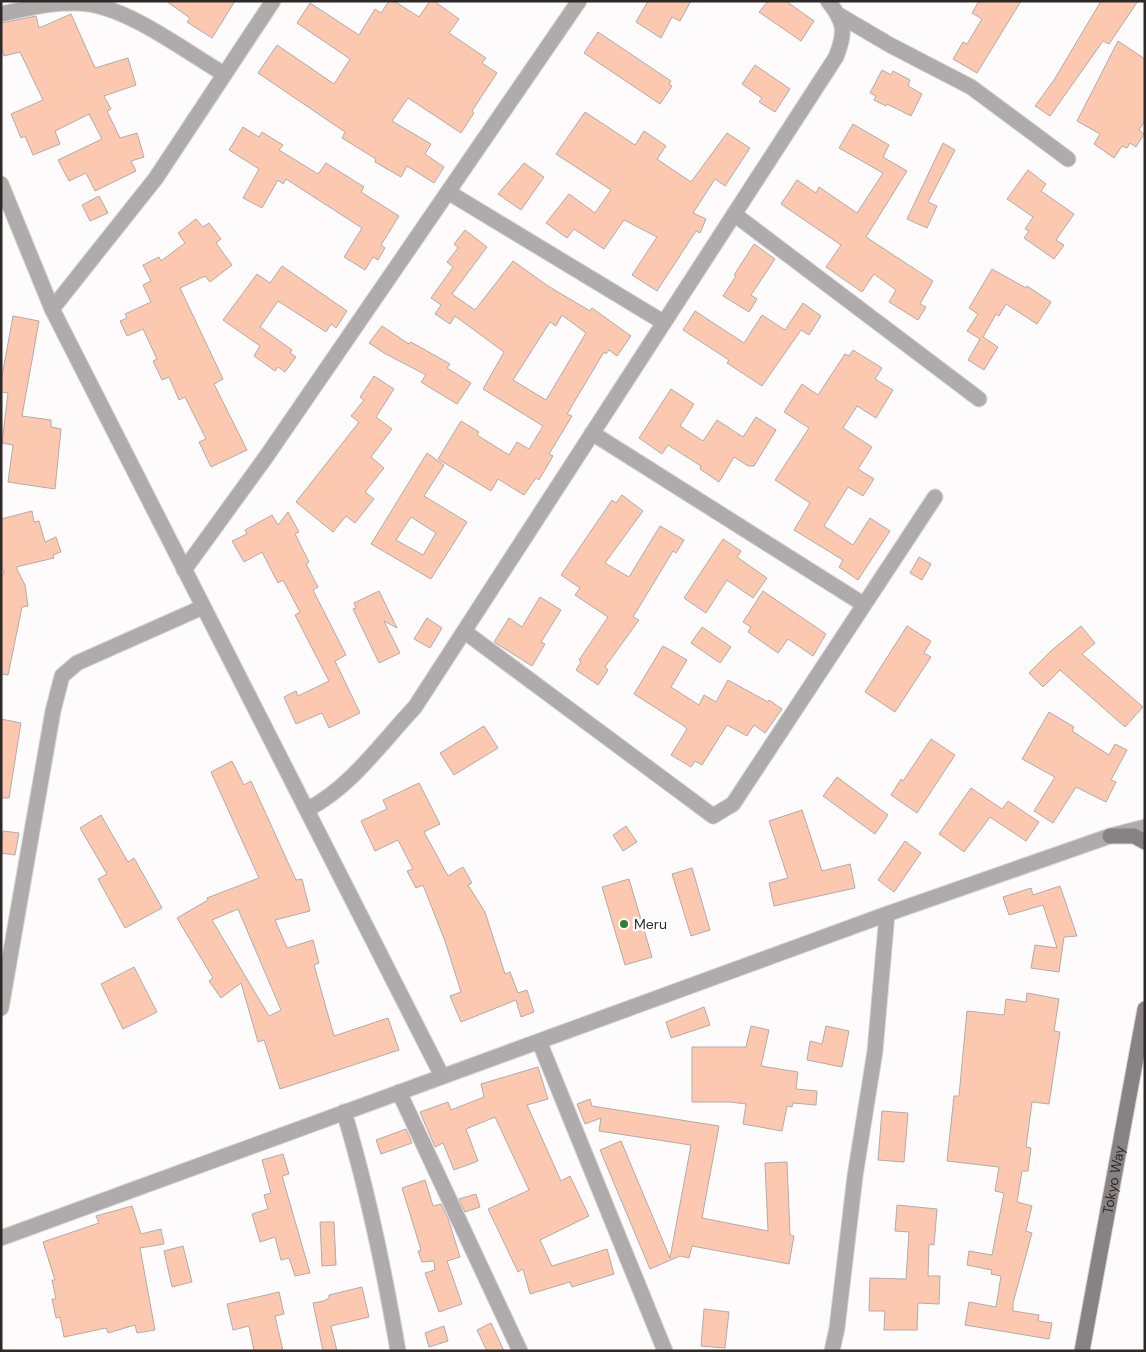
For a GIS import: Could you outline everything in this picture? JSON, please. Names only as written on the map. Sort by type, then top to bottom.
[{"type":"main road","points":[[1110,836],[1134,836],[1145,842]]},
{"type":"main road","name":"Tokyo Way","points":[[1082,1351],[1145,1009]]},
{"type":"street","points":[[52,309],[156,178],[272,1]]},
{"type":"street","points":[[184,570],[266,458],[579,1]]},
{"type":"street","points":[[828,1],[839,15],[890,45],[971,88],[1068,159]]},
{"type":"street","points":[[1,14],[57,4],[88,4],[118,11],[224,74]]},
{"type":"street","points":[[308,809],[323,801],[346,782],[415,707],[836,57],[844,38],[839,15]]},
{"type":"street","points":[[2,187],[52,309],[308,809],[442,1076]]},
{"type":"street","points":[[448,192],[663,322]]},
{"type":"street","points":[[734,214],[979,399]]},
{"type":"street","points":[[592,434],[863,604]]},
{"type":"street","points":[[465,632],[713,816],[733,804],[935,497]]},
{"type":"street","points":[[1,1008],[52,711],[62,676],[77,663],[203,607]]},
{"type":"street","points":[[1,1238],[887,914],[1110,836],[1145,827]]},
{"type":"street","points":[[832,1351],[837,1328],[855,1176],[875,1051],[887,914]]},
{"type":"street","points":[[539,1041],[665,1351]]},
{"type":"street","points":[[399,1092],[520,1351]]},
{"type":"street","points":[[344,1112],[366,1183],[378,1237],[398,1351]]},
{"type":"building","points":[[166,1],[235,1],[212,38],[187,22],[190,18]]},
{"type":"building","points":[[389,1],[394,1],[419,17],[430,1],[434,1],[459,19],[449,33],[486,58],[482,63],[497,73],[472,111],[474,113],[461,133],[408,98],[392,121],[431,144],[425,154],[444,167],[434,183],[407,166],[401,177],[375,162],[376,159],[342,138],[345,132],[258,73],[277,45],[334,84],[350,59],[297,23],[310,3],[359,35],[375,9],[381,13]]},
{"type":"building","points":[[648,1],[691,1],[680,21],[672,17],[661,38],[636,22]]},
{"type":"building","points":[[768,1],[786,1],[814,21],[801,41],[759,12]]},
{"type":"building","points":[[979,1],[1021,1],[977,73],[953,59],[963,42],[967,44],[982,19],[972,13]]},
{"type":"building","points":[[1101,1],[1138,1],[1109,44],[1103,41],[1050,116],[1035,106],[1054,80]]},
{"type":"building","points":[[71,14],[95,68],[128,58],[136,85],[104,96],[111,109],[107,111],[120,138],[137,133],[144,157],[131,161],[136,171],[95,191],[86,173],[69,181],[58,160],[102,139],[89,114],[55,131],[60,144],[33,155],[25,136],[21,138],[11,114],[43,100],[20,52],[4,56],[1,45],[1,23],[36,16],[39,28]]},
{"type":"building","points":[[598,32],[671,81],[669,84],[672,86],[660,104],[584,53]]},
{"type":"building","points":[[1118,41],[1145,59],[1145,121],[1139,130],[1144,134],[1136,147],[1130,143],[1127,148],[1122,146],[1114,158],[1094,144],[1100,134],[1077,121]]},
{"type":"building","points":[[755,65],[790,89],[775,112],[759,102],[762,98],[742,84]]},
{"type":"building","points":[[882,70],[891,75],[893,71],[910,80],[908,86],[922,94],[911,116],[874,100],[876,96],[870,93]]},
{"type":"building","points":[[585,112],[635,145],[644,131],[666,146],[657,159],[691,182],[727,133],[750,148],[725,186],[715,179],[693,213],[706,219],[700,233],[696,231],[657,291],[632,275],[657,237],[624,220],[604,249],[574,229],[567,238],[546,223],[569,194],[595,213],[611,190],[556,154]]},
{"type":"building","points":[[853,124],[889,145],[883,157],[907,171],[866,237],[933,281],[920,304],[926,307],[918,320],[889,302],[896,290],[874,274],[862,292],[826,267],[841,245],[781,204],[797,180],[816,193],[819,187],[857,213],[883,173],[839,148]]},
{"type":"building","points":[[243,127],[259,137],[262,132],[283,145],[279,150],[318,174],[326,163],[364,187],[361,192],[399,216],[381,245],[385,248],[378,260],[373,257],[365,270],[344,257],[362,228],[286,179],[283,184],[278,180],[262,208],[243,198],[259,169],[229,150]]},
{"type":"building","points":[[943,143],[955,150],[928,202],[937,206],[927,228],[907,219]]},
{"type":"building","points":[[524,163],[544,177],[521,210],[498,194]]},
{"type":"building","points":[[1028,170],[1046,184],[1041,191],[1074,214],[1056,240],[1064,245],[1054,259],[1024,238],[1029,231],[1025,229],[1033,217],[1007,199]]},
{"type":"building","points":[[99,196],[108,213],[90,221],[82,205]]},
{"type":"building","points":[[196,219],[203,227],[209,223],[221,239],[216,243],[232,265],[210,282],[205,276],[180,288],[223,379],[214,384],[247,450],[211,467],[199,442],[206,439],[185,397],[179,400],[169,377],[162,380],[153,361],[157,359],[143,329],[127,336],[120,321],[127,318],[125,314],[151,302],[143,285],[151,281],[143,265],[159,257],[161,261],[185,243],[178,233]]},
{"type":"building","points":[[465,230],[487,247],[452,294],[475,310],[513,261],[548,286],[590,311],[592,308],[631,336],[617,356],[609,350],[606,354],[604,352],[567,414],[572,416],[549,454],[553,456],[539,480],[536,478],[524,495],[498,479],[491,491],[438,459],[461,421],[479,432],[477,435],[509,455],[517,442],[529,449],[543,426],[483,389],[504,352],[455,316],[450,324],[435,314],[441,305],[431,298],[453,267],[447,262],[458,248],[454,244]],"holes":[[[562,315],[586,333],[546,400],[513,380],[550,322],[556,326]]]},
{"type":"building","points":[[754,244],[775,259],[751,295],[757,299],[749,312],[723,296]]},
{"type":"building","points":[[282,266],[347,311],[336,328],[331,324],[326,332],[278,301],[260,327],[292,350],[290,353],[296,357],[285,372],[278,367],[275,371],[254,356],[260,346],[223,320],[257,274],[270,283]]},
{"type":"building","points":[[992,269],[1026,288],[1027,286],[1051,302],[1037,324],[1006,304],[999,316],[996,314],[983,337],[998,347],[984,370],[968,360],[980,339],[967,331],[978,314],[969,308]]},
{"type":"building","points":[[803,303],[821,316],[809,335],[801,330],[762,386],[727,363],[729,360],[683,330],[695,311],[744,343],[762,315],[785,330]]},
{"type":"building","points":[[13,316],[39,321],[22,416],[51,420],[51,427],[61,429],[55,489],[8,482],[13,445],[2,443],[8,393],[1,392],[1,382]]},
{"type":"building","points":[[382,326],[409,344],[411,342],[450,364],[447,368],[471,383],[457,404],[421,382],[426,375],[369,343]]},
{"type":"building","points":[[853,350],[882,368],[875,379],[893,390],[876,418],[857,406],[843,428],[872,447],[858,469],[874,479],[863,496],[848,487],[824,526],[853,545],[870,518],[890,531],[858,580],[839,567],[843,560],[794,530],[810,503],[775,480],[809,428],[784,412],[802,384],[818,395],[845,354],[849,356]]},
{"type":"building","points":[[374,376],[394,389],[376,417],[392,429],[371,457],[384,468],[365,492],[374,499],[355,523],[346,516],[333,532],[296,502],[359,422],[351,416],[364,400],[360,397]]},
{"type":"building","points":[[671,389],[694,404],[680,426],[703,441],[717,420],[743,437],[756,417],[776,430],[754,466],[748,466],[734,457],[719,482],[700,469],[701,466],[668,445],[662,454],[639,438]]},
{"type":"building","points":[[427,453],[444,465],[424,496],[467,522],[431,579],[371,544]],"holes":[[[411,517],[436,533],[423,555],[396,540]]]},
{"type":"building","points":[[622,495],[643,511],[605,563],[629,577],[660,526],[684,540],[676,553],[673,551],[633,617],[639,620],[605,667],[608,670],[598,685],[576,670],[581,662],[579,660],[608,617],[575,595],[580,588],[561,575],[612,500],[616,503]]},
{"type":"building","points":[[32,511],[34,522],[39,521],[45,542],[56,537],[61,552],[53,555],[54,558],[16,567],[25,585],[28,606],[22,607],[8,675],[1,674],[1,575],[4,574],[1,562],[1,519]]},
{"type":"building","points":[[288,512],[299,532],[295,534],[309,562],[306,564],[318,587],[313,590],[346,655],[335,661],[360,713],[329,728],[322,713],[296,724],[284,697],[296,691],[298,696],[329,681],[295,615],[300,612],[283,580],[278,583],[262,552],[244,562],[232,541],[247,534],[245,530],[272,515],[278,525]]},
{"type":"building","points":[[723,539],[741,551],[737,557],[767,578],[753,598],[727,580],[706,613],[684,598]]},
{"type":"building","points":[[919,557],[931,564],[922,580],[910,573]]},
{"type":"building","points":[[379,591],[397,628],[384,621],[400,653],[379,663],[353,609],[356,608],[354,603]]},
{"type":"building","points":[[763,591],[826,634],[813,656],[788,639],[778,653],[748,632],[751,627],[743,622]]},
{"type":"building","points":[[540,597],[561,610],[541,642],[545,644],[532,666],[494,642],[509,618],[522,627]]},
{"type":"building","points":[[427,618],[442,628],[430,648],[414,639]]},
{"type":"building","points":[[907,626],[931,641],[924,653],[931,657],[895,712],[865,692]]},
{"type":"building","points":[[1081,626],[1095,643],[1082,654],[1143,707],[1125,727],[1060,670],[1043,687],[1029,673],[1052,650]]},
{"type":"building","points":[[702,627],[731,647],[720,663],[691,643]]},
{"type":"building","points":[[663,646],[687,660],[671,687],[699,705],[704,695],[716,702],[728,680],[768,702],[769,700],[782,709],[765,733],[754,725],[747,736],[727,725],[702,765],[695,761],[691,767],[671,755],[687,729],[634,694]]},
{"type":"building","points":[[1049,712],[1074,727],[1072,731],[1109,755],[1115,744],[1127,750],[1111,780],[1116,782],[1106,802],[1076,787],[1053,823],[1034,811],[1055,777],[1022,759]]},
{"type":"building","points":[[1,719],[21,723],[9,798],[1,798]]},
{"type":"building","points":[[484,726],[498,748],[454,775],[440,753]]},
{"type":"building","points":[[931,739],[955,755],[917,813],[891,795],[901,779],[903,781]]},
{"type":"building","points":[[232,761],[244,785],[251,781],[296,880],[302,879],[310,911],[275,920],[287,948],[313,940],[319,963],[314,965],[334,1036],[388,1018],[399,1050],[280,1089],[264,1040],[258,1042],[241,983],[221,998],[209,981],[213,978],[177,918],[208,900],[207,898],[259,878],[211,772]],"holes":[[[238,909],[281,1010],[269,1016],[212,920]]]},
{"type":"building","points":[[837,777],[888,815],[875,834],[823,796]]},
{"type":"building","points":[[419,783],[440,824],[424,832],[448,876],[463,867],[472,883],[468,885],[485,912],[505,974],[510,972],[518,993],[527,990],[534,1012],[521,1017],[516,1000],[461,1022],[450,996],[461,992],[445,941],[423,885],[416,888],[407,871],[413,869],[398,840],[375,851],[361,821],[387,809],[383,800]]},
{"type":"building","points":[[971,788],[1002,809],[1008,801],[1039,822],[1026,841],[990,817],[964,852],[939,834]]},
{"type":"building","points":[[802,810],[822,871],[850,864],[855,888],[774,906],[769,883],[788,878],[769,821]]},
{"type":"building","points":[[101,815],[128,862],[134,858],[162,908],[125,928],[98,879],[107,874],[80,828]]},
{"type":"building","points":[[626,826],[637,842],[623,851],[613,835]]},
{"type":"building","points":[[3,831],[19,833],[15,855],[1,853]]},
{"type":"building","points":[[905,841],[921,853],[894,892],[878,880]]},
{"type":"building","points":[[692,868],[710,930],[691,936],[672,874]]},
{"type":"building","points":[[629,879],[652,957],[625,965],[602,887]]},
{"type":"building","points":[[1060,886],[1077,936],[1064,937],[1059,972],[1031,968],[1035,945],[1057,948],[1043,905],[1009,915],[1003,897],[1031,888],[1033,895]]},
{"type":"building","points":[[134,967],[157,1012],[123,1029],[101,984]]},
{"type":"building","points":[[1027,993],[1059,999],[1054,1031],[1060,1032],[1049,1104],[1032,1102],[1026,1147],[1031,1148],[1028,1171],[1022,1171],[1017,1202],[1032,1206],[1026,1231],[1032,1233],[1013,1303],[1013,1311],[1039,1315],[1038,1321],[1052,1323],[1049,1339],[965,1325],[969,1302],[996,1307],[1001,1276],[991,1274],[992,1270],[967,1265],[969,1251],[992,1255],[1004,1193],[995,1191],[999,1167],[947,1161],[954,1096],[959,1096],[967,1011],[1004,1015],[1006,999],[1026,1002]]},
{"type":"building","points":[[704,1007],[710,1025],[671,1038],[666,1022]]},
{"type":"building","points":[[751,1026],[769,1030],[761,1066],[798,1072],[796,1089],[817,1091],[816,1105],[793,1103],[792,1107],[787,1106],[782,1131],[743,1124],[746,1104],[692,1102],[692,1047],[746,1047]]},
{"type":"building","points":[[826,1026],[849,1031],[842,1067],[807,1060],[810,1041],[822,1044]]},
{"type":"building","points":[[538,1067],[548,1099],[527,1105],[561,1181],[570,1176],[589,1216],[540,1240],[552,1266],[607,1249],[614,1274],[572,1287],[570,1282],[530,1294],[523,1269],[518,1272],[488,1209],[529,1190],[495,1117],[466,1129],[478,1161],[454,1170],[443,1143],[435,1147],[420,1112],[448,1102],[451,1110],[484,1097],[481,1084]]},
{"type":"building","points":[[590,1099],[592,1106],[719,1126],[702,1218],[768,1231],[765,1163],[787,1162],[790,1235],[794,1236],[789,1264],[692,1246],[689,1258],[680,1256],[650,1269],[600,1150],[621,1141],[670,1258],[691,1145],[599,1131],[601,1118],[585,1124],[577,1104]]},
{"type":"building","points":[[882,1111],[908,1113],[904,1162],[878,1160]]},
{"type":"building","points":[[406,1129],[412,1143],[381,1154],[376,1140]]},
{"type":"building","points":[[283,1154],[289,1174],[282,1176],[310,1273],[295,1276],[289,1258],[281,1260],[275,1237],[260,1242],[252,1214],[268,1209],[264,1195],[271,1193],[262,1160]]},
{"type":"building","points":[[425,1180],[433,1206],[441,1204],[448,1218],[460,1257],[447,1261],[462,1304],[439,1312],[425,1273],[435,1270],[434,1261],[422,1262],[418,1251],[421,1250],[402,1188]]},
{"type":"building","points":[[476,1194],[480,1207],[465,1212],[459,1199]]},
{"type":"building","points":[[897,1205],[937,1209],[934,1245],[929,1244],[928,1276],[940,1276],[939,1304],[918,1303],[917,1330],[884,1330],[885,1311],[869,1311],[870,1278],[906,1279],[909,1232],[895,1231]]},
{"type":"building","points":[[132,1206],[141,1234],[161,1229],[164,1244],[140,1248],[155,1330],[137,1333],[135,1325],[108,1333],[106,1328],[64,1337],[60,1317],[56,1318],[52,1299],[56,1299],[52,1280],[55,1280],[43,1242],[99,1223],[96,1216]]},
{"type":"building","points":[[320,1222],[334,1222],[336,1265],[322,1266]]},
{"type":"building","points":[[183,1246],[192,1282],[172,1287],[164,1251]]},
{"type":"building","points":[[362,1287],[369,1317],[331,1326],[337,1351],[323,1351],[313,1303],[324,1301],[329,1298],[329,1295]]},
{"type":"building","points":[[279,1292],[284,1314],[275,1316],[283,1351],[254,1351],[249,1326],[233,1330],[227,1304]]},
{"type":"building","points":[[704,1309],[729,1312],[725,1348],[701,1346]]},
{"type":"building","points":[[491,1323],[504,1351],[487,1351],[477,1330]]},
{"type":"building","points":[[444,1326],[448,1341],[429,1347],[425,1333]]},
{"type":"place","name":"Meru","points":[[624,924]]}]
